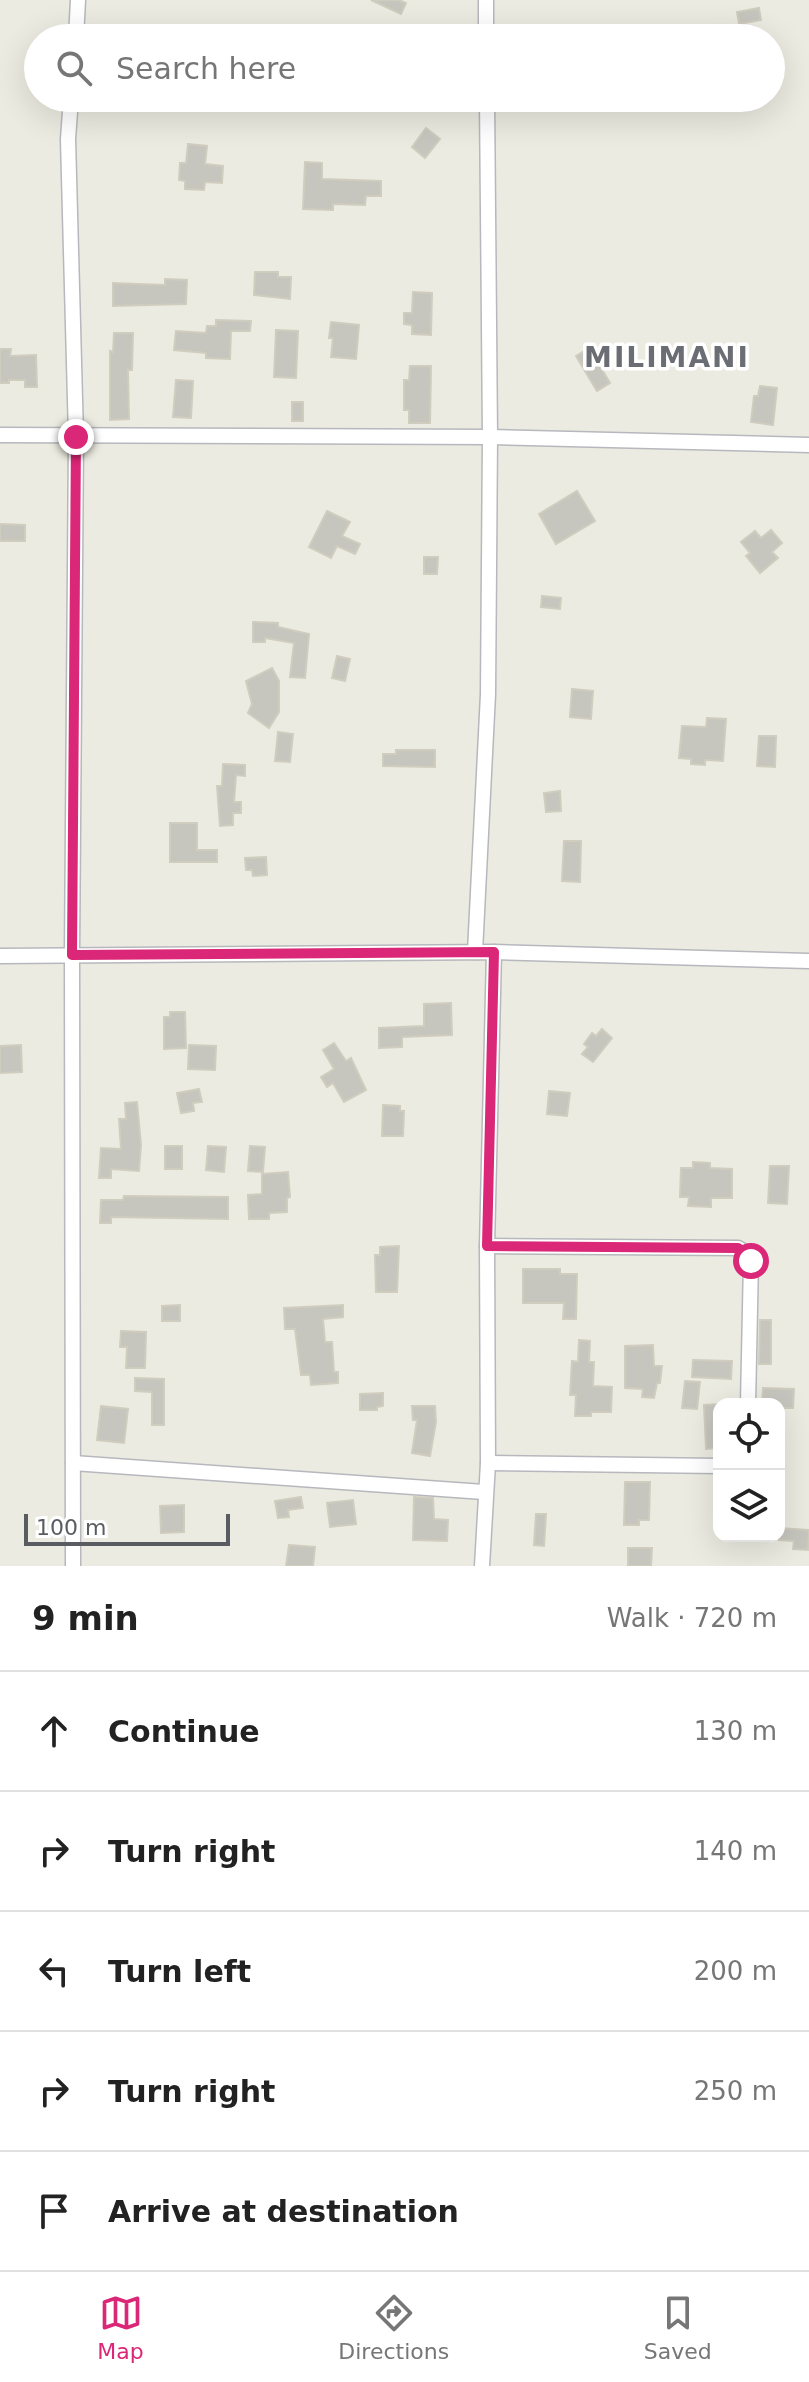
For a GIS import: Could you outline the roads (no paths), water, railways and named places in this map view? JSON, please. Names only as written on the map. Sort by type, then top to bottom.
[{"type":"street","points":[[77,24],[78,0]]},
{"type":"street","points":[[486,0],[486,24]]},
{"type":"street","points":[[70,112],[68,139],[76,437],[72,955],[73,1566]]},
{"type":"street","points":[[475,952],[488,694],[487,112]]},
{"type":"street","points":[[0,435],[490,437],[809,445]]},
{"type":"street","points":[[482,1566],[488,1463],[487,1246],[494,952]]},
{"type":"street","points":[[0,956],[494,952],[809,961]]},
{"type":"street","points":[[487,1246],[738,1248],[751,1261],[748,1398]]},
{"type":"street","points":[[73,1463],[484,1492]]},
{"type":"street","points":[[488,1463],[713,1466]]},
{"type":"district","name":"MILIMANI","points":[[667,357]]}]
